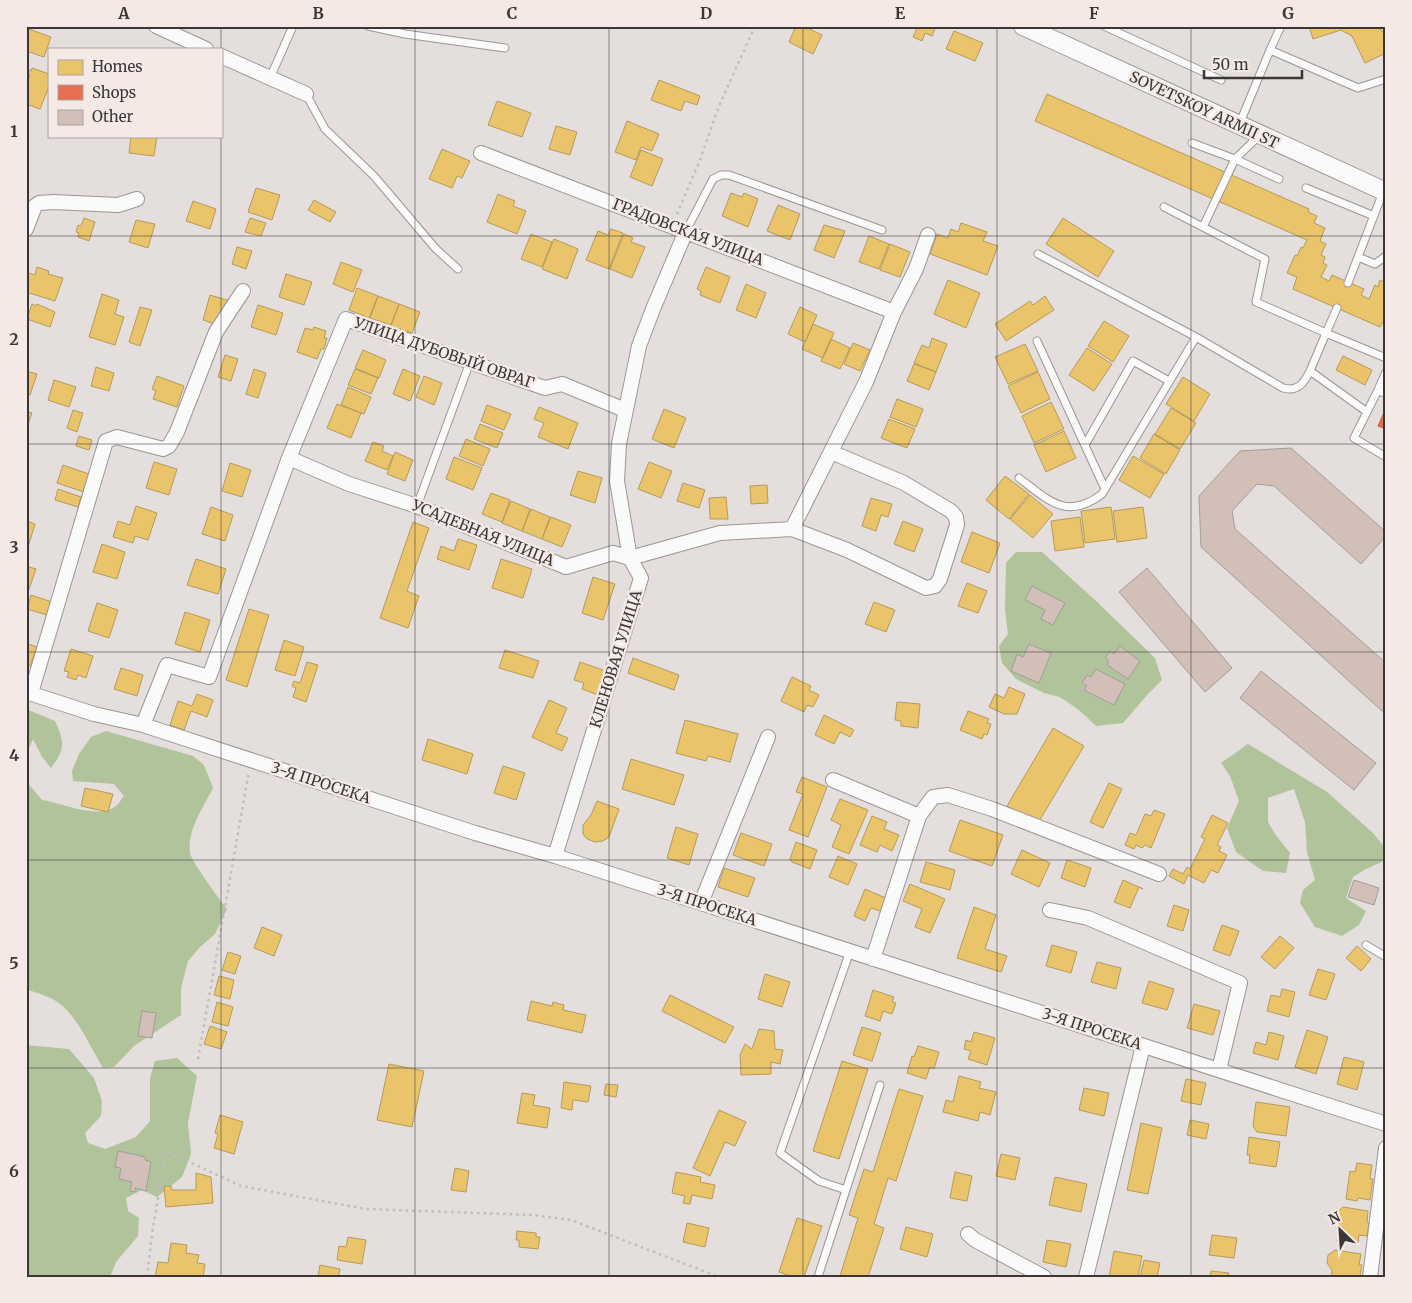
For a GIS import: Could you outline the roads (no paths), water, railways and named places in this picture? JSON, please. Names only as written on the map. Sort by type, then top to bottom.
[{"type":"street","points":[[156,26],[204,48]]},
{"type":"street","name":"SOVETSKOY ARMII ST","points":[[1023,26],[1048,34],[1384,192]]},
{"type":"street","points":[[222,56],[306,94]]},
{"type":"street","name":"ГРАДОВСКАЯ УЛИЦА","points":[[481,153],[894,312]]},
{"type":"street","points":[[26,228],[35,206],[39,203],[118,205],[137,199]]},
{"type":"street","name":"КЛЕНОВАЯ УЛИЦА","points":[[555,856],[641,578],[630,558],[617,481],[619,444],[639,346],[686,231]]},
{"type":"street","points":[[792,529],[866,382],[894,312],[916,269],[928,235]]},
{"type":"street","points":[[29,692],[106,441],[116,437],[163,449],[167,448],[177,432],[216,332],[243,291]]},
{"type":"street","name":"УЛИЦА ДУБОВЫЙ ОВРАГ","points":[[289,458],[346,319],[545,388],[562,384],[625,410]]},
{"type":"street","name":"УСАДЕБНАЯ УЛИЦА","points":[[289,458],[349,484],[416,506],[566,567],[613,553],[630,558],[720,533],[792,529],[847,550],[926,588],[935,586],[940,579],[957,525],[956,517],[951,511],[904,484],[831,452]]},
{"type":"street","points":[[143,725],[167,665],[209,677],[289,458]]},
{"type":"street","name":"3-Я ПРОСЕКА","points":[[29,692],[94,714],[143,725],[475,833],[555,856],[1386,1124]]},
{"type":"street","points":[[701,903],[768,737]]},
{"type":"street","points":[[833,780],[919,816]]},
{"type":"street","points":[[873,959],[919,816],[933,797],[948,795],[992,809],[1159,874]]},
{"type":"street","points":[[1050,910],[1088,918],[1240,983],[1219,1070]]},
{"type":"street","points":[[1086,1277],[1143,1046]]},
{"type":"street","points":[[1370,1277],[1386,1148]]},
{"type":"street","points":[[968,1234],[975,1240],[1044,1277]]},
{"type":"lane","points":[[270,78],[293,26]]},
{"type":"lane","points":[[368,26],[405,34],[505,48]]},
{"type":"lane","points":[[1104,26],[1222,80]]},
{"type":"lane","points":[[1238,125],[1282,26]]},
{"type":"lane","points":[[1270,50],[1358,88],[1386,79]]},
{"type":"lane","points":[[306,94],[325,129],[374,176],[436,249],[458,270]]},
{"type":"lane","points":[[1203,227],[1235,159],[1260,135]]},
{"type":"lane","points":[[1192,143],[1235,159],[1279,179]]},
{"type":"lane","points":[[686,231],[713,179],[721,175],[729,175],[882,230]]},
{"type":"lane","points":[[1306,188],[1374,216]]},
{"type":"lane","points":[[1348,283],[1384,192]]},
{"type":"lane","points":[[1164,207],[1265,259],[1256,302],[1386,358]]},
{"type":"lane","points":[[1038,254],[1196,337],[1283,388],[1290,390],[1302,386],[1337,308]]},
{"type":"lane","points":[[1358,257],[1375,264],[1386,256]]},
{"type":"lane","points":[[1019,478],[1048,500],[1067,508],[1082,505],[1102,494],[1196,337]]},
{"type":"lane","points":[[1037,342],[1105,489]]},
{"type":"lane","points":[[1085,445],[1133,361],[1169,381]]},
{"type":"lane","points":[[416,506],[470,362]]},
{"type":"lane","points":[[1310,371],[1367,412]]},
{"type":"lane","points":[[1386,372],[1354,438],[1386,456]]},
{"type":"lane","points":[[1378,390],[1386,394]]},
{"type":"lane","points":[[1366,945],[1386,957]]},
{"type":"lane","points":[[846,1190],[819,1180],[780,1153],[850,951]]},
{"type":"lane","points":[[818,1277],[880,1085]]}]
